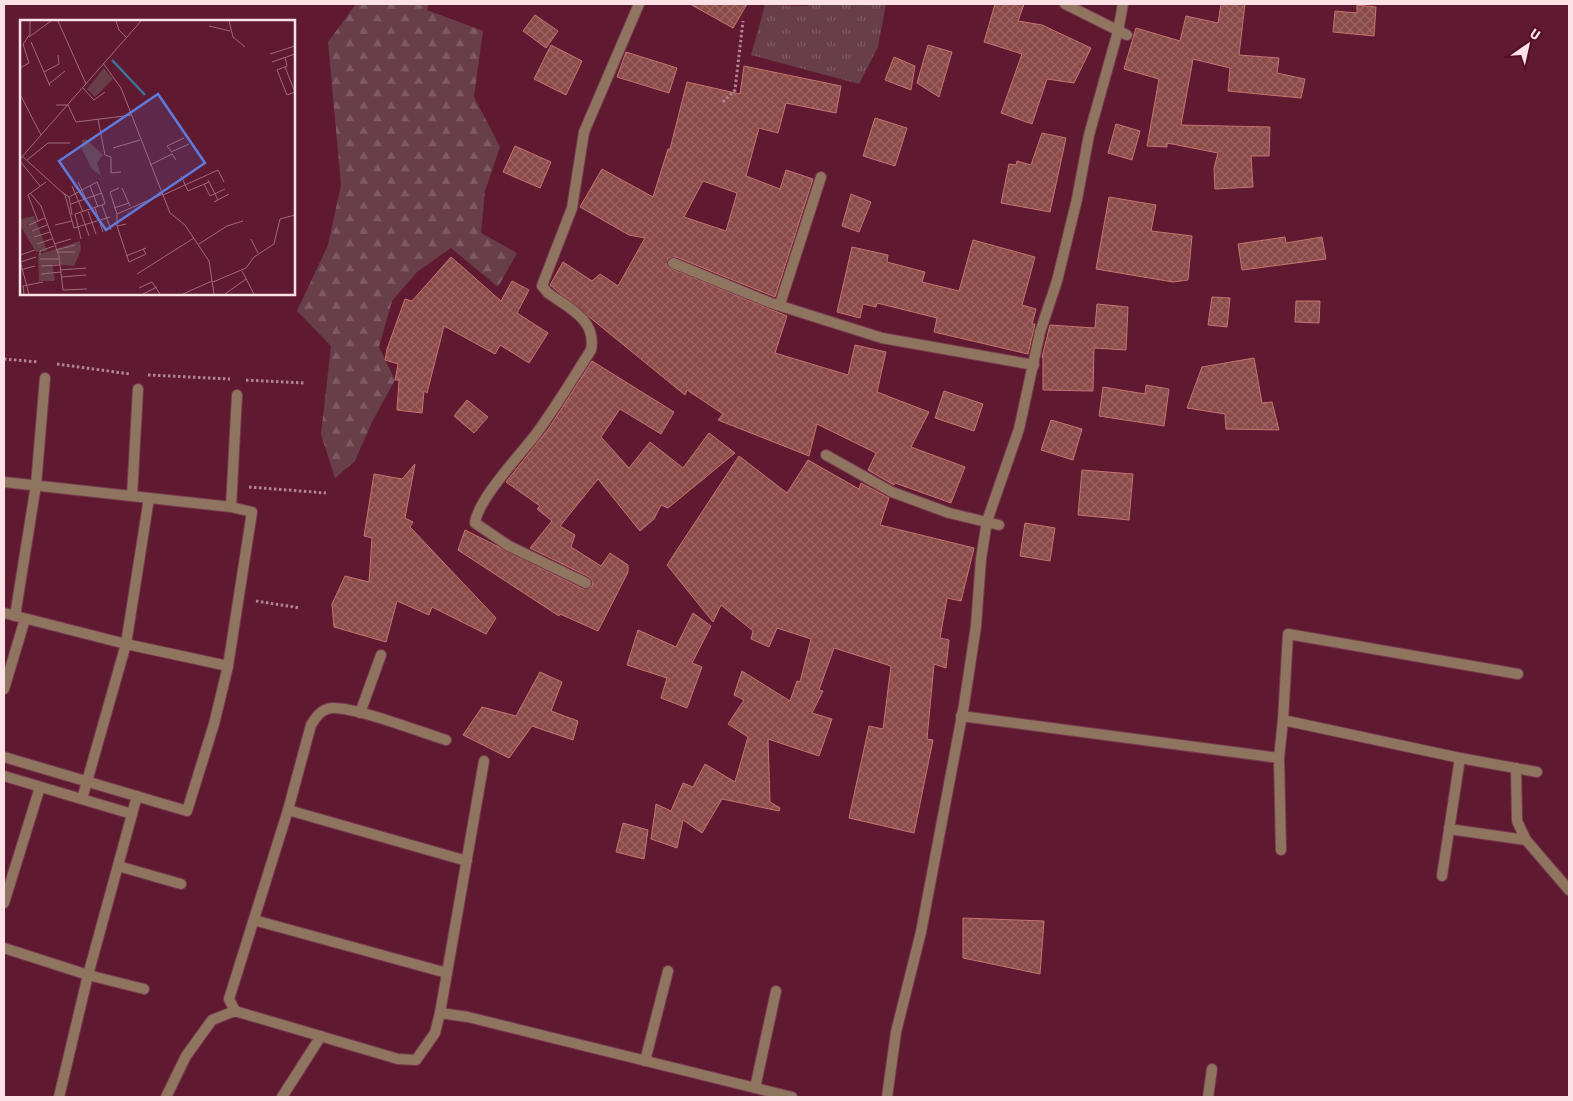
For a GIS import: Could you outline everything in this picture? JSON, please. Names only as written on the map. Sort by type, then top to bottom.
[{"type":"street","points":[[586,583],[509,546],[475,523],[476,514],[537,433],[591,350],[593,335],[589,325],[548,293],[542,286],[572,208],[584,132],[639,4]]},
{"type":"street","points":[[1065,4],[1123,33]]},
{"type":"street","points":[[887,1097],[896,1032],[921,932],[962,716],[976,626],[981,559],[987,521],[1018,429],[1040,332],[1057,282],[1077,199],[1089,135],[1123,33],[1123,4]]},
{"type":"street","points":[[780,304],[821,176]]},
{"type":"street","points":[[673,263],[771,303],[780,304],[882,338],[1034,365]]},
{"type":"street","points":[[4,689],[20,617],[36,485],[45,378]]},
{"type":"street","points":[[132,496],[138,389]]},
{"type":"street","points":[[230,507],[238,395]]},
{"type":"street","points":[[826,455],[892,492],[949,513],[999,525]]},
{"type":"street","points":[[4,482],[230,507],[252,512],[228,666],[214,724],[187,810],[4,757]]},
{"type":"street","points":[[82,799],[126,644],[149,498]]},
{"type":"street","points":[[4,612],[126,644],[228,666]]},
{"type":"street","points":[[1281,850],[1279,758],[1288,634],[1518,674]]},
{"type":"street","points":[[360,713],[381,655]]},
{"type":"street","points":[[235,1011],[229,999],[288,810],[311,725],[317,716],[323,711],[332,708],[360,713],[446,740]]},
{"type":"street","points":[[962,716],[1279,758]]},
{"type":"street","points":[[1283,720],[1460,758],[1537,772]]},
{"type":"street","points":[[1442,876],[1460,758]]},
{"type":"street","points":[[166,1097],[186,1056],[212,1020],[235,1011],[398,1059],[416,1060],[435,1033],[440,1013],[484,762]]},
{"type":"street","points":[[1516,768],[1517,821],[1526,840],[1569,890]]},
{"type":"street","points":[[4,776],[132,814]]},
{"type":"street","points":[[4,903],[40,787]]},
{"type":"street","points":[[59,1097],[88,975],[137,796]]},
{"type":"street","points":[[288,810],[467,861]]},
{"type":"street","points":[[1450,829],[1526,840]]},
{"type":"street","points":[[118,866],[181,884]]},
{"type":"street","points":[[254,920],[448,973]]},
{"type":"street","points":[[4,948],[88,975],[144,990]]},
{"type":"street","points":[[645,1061],[668,972]]},
{"type":"street","points":[[755,1088],[776,991]]},
{"type":"street","points":[[440,1013],[468,1017],[792,1097]]},
{"type":"street","points":[[282,1097],[321,1036]]},
{"type":"street","points":[[1208,1097],[1212,1068]]},
{"type":"path","points":[[723,102],[735,90],[743,21]]},
{"type":"path","points":[[4,359],[42,363]]},
{"type":"path","points":[[52,364],[131,374]]},
{"type":"path","points":[[140,374],[233,379]]},
{"type":"path","points":[[242,380],[304,383]]},
{"type":"path","points":[[232,485],[326,493]]},
{"type":"path","points":[[238,598],[300,608]]},
{"type":"green space","points":[[356,4],[429,4],[427,10],[483,31],[474,97],[500,147],[485,191],[481,233],[517,253],[498,287],[451,248],[417,272],[392,301],[379,347],[395,380],[372,422],[355,461],[335,478],[321,434],[331,346],[297,311],[328,245],[341,185],[328,42]]},
{"type":"green space","points":[[809,4],[886,4],[878,47],[859,84],[751,55],[765,5],[808,6]]},
{"type":"building","points":[[690,4],[747,4],[733,28]]},
{"type":"building","points":[[995,4],[1024,4],[1018,21],[1042,25],[1091,48],[1074,83],[1047,79],[1032,124],[1001,113],[1022,54],[984,42]]},
{"type":"building","points":[[1221,4],[1245,4],[1239,55],[1279,58],[1277,73],[1305,79],[1301,98],[1228,91],[1230,68],[1193,59],[1181,125],[1270,127],[1269,156],[1251,156],[1253,187],[1215,189],[1214,168],[1218,153],[1167,143],[1167,147],[1147,146],[1159,79],[1124,69],[1136,28],[1180,41],[1186,16],[1218,23]]},
{"type":"building","points":[[1357,5],[1376,7],[1374,36],[1333,32],[1335,11],[1357,13]]},
{"type":"building","points":[[535,15],[558,31],[546,48],[523,31]]},
{"type":"building","points":[[551,45],[582,61],[566,95],[534,79]]},
{"type":"building","points":[[928,45],[952,52],[939,97],[917,83]]},
{"type":"building","points":[[626,52],[677,68],[669,93],[617,77]]},
{"type":"building","points":[[894,57],[915,66],[911,90],[885,80]]},
{"type":"building","points":[[744,66],[841,86],[836,113],[786,103],[778,133],[759,128],[746,176],[780,189],[786,170],[813,179],[775,297],[676,257],[668,258],[667,267],[787,316],[775,353],[848,375],[855,345],[886,352],[877,392],[929,412],[911,447],[965,467],[951,503],[895,483],[894,485],[868,470],[876,453],[817,424],[809,456],[718,420],[723,414],[687,390],[685,395],[550,285],[563,262],[592,281],[600,274],[618,286],[645,238],[629,235],[580,207],[602,169],[653,197],[668,149],[670,149],[687,82],[740,94]],"holes":[[[703,181],[737,193],[726,231],[684,217]]]},
{"type":"building","points":[[875,118],[907,128],[895,166],[863,156]]},
{"type":"building","points":[[1116,124],[1140,131],[1132,160],[1108,153]]},
{"type":"building","points":[[1042,133],[1066,138],[1050,212],[1001,203],[1009,164],[1016,165],[1017,161],[1031,165]]},
{"type":"building","points":[[515,146],[551,162],[540,188],[503,172]]},
{"type":"building","points":[[851,194],[871,202],[859,232],[842,226]]},
{"type":"building","points":[[1109,197],[1156,205],[1151,231],[1192,236],[1188,280],[1173,282],[1096,269]]},
{"type":"building","points":[[1285,237],[1286,243],[1322,237],[1326,259],[1242,270],[1238,244]]},
{"type":"building","points":[[973,240],[1035,257],[1022,305],[1036,309],[1032,324],[1035,324],[1028,354],[934,332],[937,318],[877,303],[876,307],[863,304],[860,318],[837,312],[852,247],[888,255],[887,262],[925,272],[922,282],[959,291]]},
{"type":"building","points":[[451,257],[501,301],[512,281],[529,290],[517,313],[548,333],[529,363],[500,345],[495,354],[444,326],[427,393],[424,391],[422,413],[397,410],[399,380],[395,380],[398,364],[385,360],[387,349],[405,299],[412,301]]},
{"type":"building","points":[[1212,297],[1230,298],[1227,327],[1208,325]]},
{"type":"building","points":[[1296,301],[1320,301],[1319,323],[1295,322]]},
{"type":"building","points":[[1097,304],[1128,307],[1126,350],[1094,348],[1093,391],[1043,390],[1042,357],[1050,325],[1095,328]]},
{"type":"building","points":[[1254,358],[1262,403],[1272,402],[1279,430],[1226,429],[1225,414],[1187,408],[1202,367]]},
{"type":"building","points":[[592,361],[674,412],[661,434],[620,409],[601,437],[629,468],[650,442],[683,468],[709,433],[735,453],[668,508],[661,505],[654,519],[640,531],[598,479],[560,526],[575,535],[571,547],[601,566],[610,553],[628,565],[628,572],[598,631],[560,614],[559,616],[458,550],[465,530],[583,589],[592,586],[593,582],[589,577],[530,548],[552,521],[537,509],[540,506],[506,482],[549,428]]},
{"type":"building","points":[[1146,385],[1169,389],[1164,426],[1099,416],[1103,387],[1145,394]]},
{"type":"building","points":[[944,391],[983,404],[974,431],[935,418]]},
{"type":"building","points":[[467,400],[488,417],[474,433],[454,416]]},
{"type":"building","points":[[1051,420],[1082,429],[1073,460],[1041,450]]},
{"type":"building","points":[[739,456],[787,493],[808,460],[859,489],[861,483],[889,498],[880,525],[974,548],[961,601],[947,598],[940,638],[949,640],[946,668],[934,664],[927,739],[933,740],[914,833],[849,818],[869,726],[883,729],[891,666],[834,648],[819,690],[823,691],[812,713],[832,719],[819,756],[768,739],[770,802],[780,808],[779,811],[722,799],[702,833],[683,820],[677,848],[651,839],[656,804],[671,811],[683,783],[693,787],[705,764],[735,782],[748,737],[728,724],[744,700],[734,695],[742,671],[790,701],[797,681],[800,682],[811,639],[777,628],[769,647],[751,639],[753,631],[721,605],[713,622],[667,565]]},
{"type":"building","points":[[415,464],[405,518],[413,522],[410,527],[496,618],[486,634],[432,607],[429,615],[397,601],[386,642],[334,627],[332,604],[345,576],[369,582],[372,538],[364,536],[374,474],[402,479]]},
{"type":"building","points":[[1082,470],[1133,474],[1129,520],[1078,515]]},
{"type":"building","points":[[1025,523],[1055,528],[1050,561],[1020,556]]},
{"type":"building","points":[[693,613],[711,626],[692,663],[702,667],[687,708],[661,698],[667,678],[627,665],[638,630],[676,647]]},
{"type":"building","points":[[540,672],[562,682],[551,711],[578,721],[573,740],[532,726],[509,758],[463,735],[482,707],[516,716]]},
{"type":"building","points":[[623,823],[648,830],[644,859],[616,852]]},
{"type":"building","points":[[963,918],[1044,921],[1040,974],[963,958]]}]
